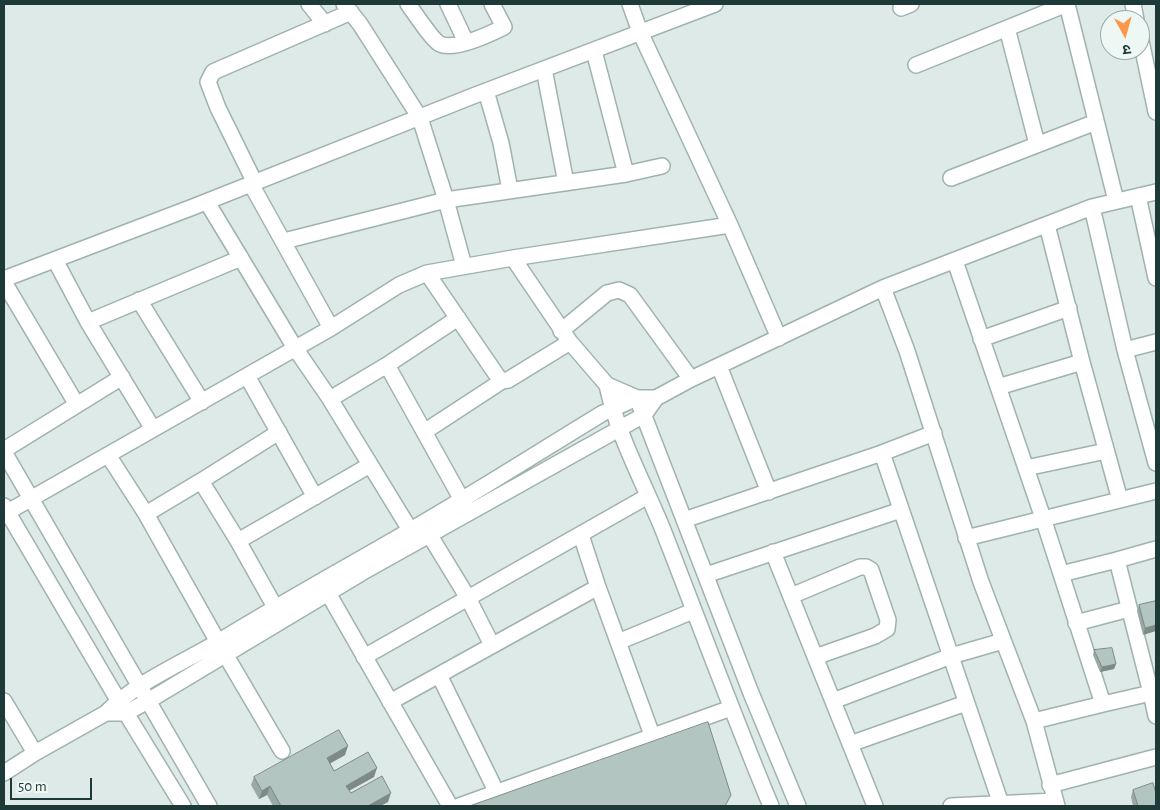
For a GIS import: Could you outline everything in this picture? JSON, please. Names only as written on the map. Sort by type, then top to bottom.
[{"type":"street","points":[[309,4],[325,24]]},
{"type":"street","points":[[408,4],[433,38],[440,44],[452,46],[504,28],[492,4]]},
{"type":"street","points":[[448,4],[466,42]]},
{"type":"street","points":[[630,4],[640,32],[730,225],[779,338]]},
{"type":"street","points":[[77,405],[4,280],[486,91],[594,51],[640,32],[684,9],[715,4]]},
{"type":"street","points":[[916,65],[1067,4],[1116,201]]},
{"type":"street","points":[[331,328],[253,183],[208,82],[213,72],[325,24],[347,8],[360,24],[420,118],[446,200],[464,266]]},
{"type":"street","points":[[1007,28],[1037,144]]},
{"type":"street","points":[[594,51],[626,174]]},
{"type":"street","points":[[1146,60],[1156,105]]},
{"type":"street","points":[[544,69],[566,183]]},
{"type":"street","points":[[486,91],[501,143],[510,190]]},
{"type":"street","points":[[951,178],[1096,122]]},
{"type":"street","points":[[284,241],[446,200],[626,174],[662,166]]},
{"type":"street","points":[[465,506],[644,415],[656,398],[691,379],[883,288],[1092,207],[1156,192]]},
{"type":"street","points":[[1138,196],[1153,252],[1156,278]]},
{"type":"street","points":[[207,202],[295,348],[330,399],[370,466],[419,536],[468,598],[492,645]]},
{"type":"street","points":[[1092,207],[1125,350],[1156,463]]},
{"type":"street","points":[[183,806],[5,511],[202,402],[331,328],[399,286],[428,273],[730,225]]},
{"type":"street","points":[[1047,225],[1120,500]]},
{"type":"street","points":[[88,322],[241,258]]},
{"type":"street","points":[[513,258],[566,337],[607,385],[637,398],[656,398]]},
{"type":"street","points":[[55,260],[88,322],[153,429]]},
{"type":"street","points":[[955,261],[1043,518],[1103,704]]},
{"type":"street","points":[[428,273],[502,381]]},
{"type":"street","points":[[883,288],[907,351],[966,538],[1034,721],[1056,804],[951,806]]},
{"type":"street","points":[[424,432],[502,381],[508,380],[566,337],[607,293],[619,290],[630,295],[691,379]]},
{"type":"street","points":[[139,300],[202,402]]},
{"type":"street","points":[[982,340],[1069,308]]},
{"type":"street","points":[[330,399],[387,365],[458,318]]},
{"type":"street","points":[[1125,350],[1156,342]]},
{"type":"street","points":[[998,387],[1082,362]]},
{"type":"street","points":[[387,365],[465,506]]},
{"type":"street","points":[[719,366],[769,492]]},
{"type":"street","points":[[247,376],[315,497]]},
{"type":"street","points":[[122,377],[4,451],[209,806]]},
{"type":"street","points":[[607,385],[612,409],[770,806]]},
{"type":"street","points":[[122,706],[140,687],[221,649],[328,593],[419,536],[612,409],[637,398]]},
{"type":"street","points":[[637,398],[751,693],[798,806]]},
{"type":"street","points":[[146,514],[278,432]]},
{"type":"street","points":[[684,520],[882,453],[934,433]]},
{"type":"street","points":[[1026,468],[1106,451]]},
{"type":"street","points":[[882,453],[1000,804]]},
{"type":"street","points":[[108,455],[146,514],[221,649],[282,751]]},
{"type":"street","points":[[238,541],[370,466]]},
{"type":"street","points":[[201,481],[238,541],[275,607]]},
{"type":"street","points":[[966,538],[1156,491]]},
{"type":"street","points":[[364,657],[648,496]]},
{"type":"street","points":[[706,575],[901,510]]},
{"type":"street","points":[[581,535],[652,735]]},
{"type":"street","points":[[4,772],[106,713],[122,706],[148,701],[221,649],[275,607],[419,536]]},
{"type":"street","points":[[1061,574],[1156,549]]},
{"type":"street","points":[[773,552],[875,806]]},
{"type":"street","points":[[1117,560],[1156,716]]},
{"type":"street","points":[[791,596],[860,567],[866,567],[871,570],[888,620],[887,629],[874,636],[815,657]]},
{"type":"street","points":[[390,702],[598,587]]},
{"type":"street","points":[[328,593],[450,806]]},
{"type":"street","points":[[1076,623],[1129,609]]},
{"type":"street","points":[[618,642],[693,611]]},
{"type":"street","points":[[833,701],[951,656],[1003,640]]},
{"type":"street","points":[[439,675],[496,793]]},
{"type":"street","points":[[1034,721],[1150,693]]},
{"type":"street","points":[[4,701],[35,753]]},
{"type":"street","points":[[850,744],[966,703]]},
{"type":"street","points":[[459,806],[731,708]]},
{"type":"street","points":[[1050,785],[1156,757]]},
{"type":"building","points":[[1156,601],[1156,625],[1145,628],[1139,605]]},
{"type":"building","points":[[1112,648],[1116,664],[1102,667],[1094,650]]},
{"type":"building","points":[[708,722],[731,795],[725,806],[470,806]]},
{"type":"building","points":[[339,730],[348,746],[327,758],[334,771],[368,752],[377,768],[346,786],[351,793],[382,776],[391,793],[368,806],[281,806],[270,786],[262,791],[254,777]]},
{"type":"building","points":[[1153,783],[1156,793],[1156,806],[1138,806],[1133,790]]}]
